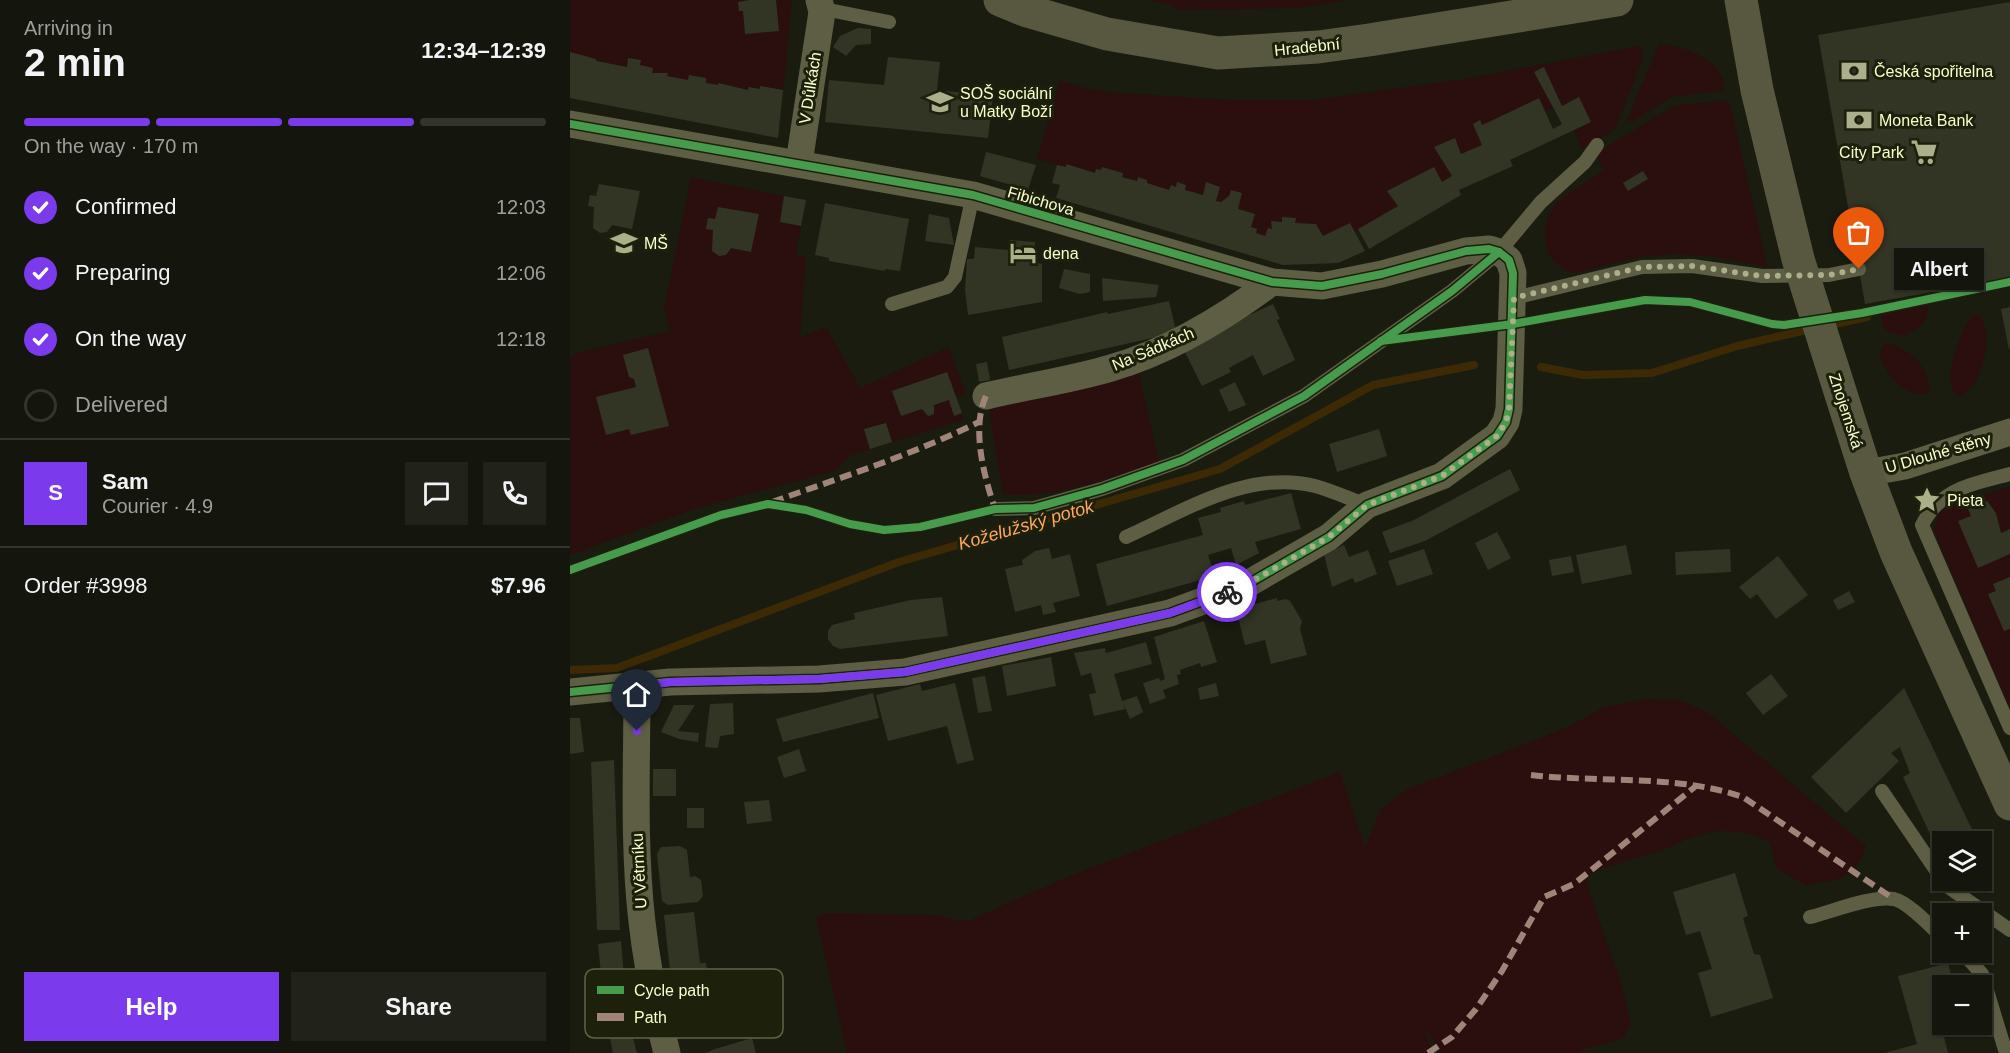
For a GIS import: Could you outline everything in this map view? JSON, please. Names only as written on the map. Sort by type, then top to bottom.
[{"type":"main road","name":"Hradební","points":[[1000,0],[1027,11],[1107,34],[1218,53],[1307,48],[1369,40],[1617,0]]},
{"type":"main road","name":"Znojemská","points":[[1741,0],[1759,98],[1798,259],[1866,473],[1896,552],[2010,804]]},
{"type":"street","name":"V Důlkách","points":[[799,163],[821,6]]},
{"type":"street","name":"Fibichova","points":[[570,124],[973,195],[1272,282],[1322,286],[1382,274],[1466,250],[1489,249],[1499,252]]},
{"type":"street","points":[[570,692],[670,682],[819,679],[905,672],[1170,613],[1244,586],[1329,537],[1367,505],[1442,476],[1497,436],[1506,422],[1509,409],[1514,298],[1509,260],[1499,252]]},
{"type":"street","name":"Na Sádkách","points":[[986,396],[1111,368],[1136,360],[1195,333],[1232,312],[1272,282]]},
{"type":"street","name":"U Dlouhé stěny","points":[[1866,473],[1905,466],[2010,432]]},
{"type":"street","name":"U Větrníku","points":[[637,687],[637,841],[642,920],[649,969]]},
{"type":"street","name":"U Větrníku","points":[[663,1038],[667,1053]]},
{"type":"lane","name":"V Důlkách","points":[[821,6],[829,10],[890,22]]},
{"type":"lane","points":[[995,509],[1034,508],[1102,489],[1184,460],[1304,396],[1452,291],[1499,252],[1541,202],[1585,162],[1597,145]]},
{"type":"lane","points":[[892,304],[947,287],[956,277],[973,195]]},
{"type":"lane","points":[[1514,298],[1642,267],[1692,266],[1762,276],[1829,275],[1859,269]]},
{"type":"lane","points":[[2010,474],[1950,492],[1932,506],[1922,525],[2010,728]]},
{"type":"lane","points":[[1126,537],[1224,493],[1258,484],[1314,486],[1367,505]]},
{"type":"lane","points":[[1882,791],[1932,864]]},
{"type":"lane","points":[[1954,891],[2010,930]]},
{"type":"lane","points":[[1810,917],[1871,901],[1894,899],[1915,912],[1932,928]]},
{"type":"lane","points":[[1972,963],[1982,974],[2006,1053]]},
{"type":"shaded area","points":[[570,0],[792,0],[783,90],[761,86],[760,89],[748,87],[748,90],[719,83],[718,85],[706,83],[706,78],[688,80],[667,76],[668,73],[652,73],[653,68],[640,65],[641,60],[629,58],[627,67],[577,55],[570,52]]},
{"type":"shaded area","points":[[1146,0],[1217,0],[1191,3],[1231,0],[1348,0],[1299,8],[1177,10],[1169,4]]},
{"type":"shaded area","points":[[1659,44],[1690,51],[1710,62],[1723,79],[1724,90],[1672,97],[1631,122],[1627,120]]},
{"type":"shaded area","points":[[1638,46],[1643,51],[1643,58],[1615,129],[1582,149],[1574,131],[1591,122],[1579,97],[1562,106],[1543,67],[1534,72],[1553,108],[1546,112],[1538,99],[1482,125],[1479,120],[1473,125],[1482,145],[1461,154],[1455,138],[1434,147],[1452,176],[1442,182],[1434,167],[1388,191],[1398,206],[1354,232],[1323,236],[1316,224],[1295,223],[1295,218],[1282,217],[1282,222],[1271,221],[1272,229],[1268,228],[1265,236],[1256,233],[1257,229],[1251,227],[1255,214],[1238,209],[1242,193],[1231,190],[1229,196],[1221,202],[1216,201],[1220,187],[1207,183],[1203,195],[1185,190],[1177,183],[1176,187],[1171,185],[1169,190],[1138,178],[1137,181],[1122,177],[1123,174],[1102,167],[1101,170],[1096,169],[1095,173],[1067,164],[1066,167],[1037,159],[1060,81],[1093,90],[1121,93],[1231,100],[1312,100],[1465,79]]},
{"type":"shaded area","points":[[1726,100],[1730,104],[1768,267],[1712,256],[1672,254],[1641,257],[1574,273],[1555,263],[1546,245],[1545,230],[1548,217],[1561,199],[1603,170],[1596,153],[1674,106]]},
{"type":"shaded area","points":[[691,177],[784,196],[780,221],[801,226],[796,254],[806,257],[800,337],[826,327],[860,388],[949,347],[966,394],[956,397],[947,372],[892,391],[901,416],[922,409],[929,416],[934,413],[934,405],[949,400],[954,415],[962,413],[963,420],[892,442],[886,423],[864,429],[870,449],[849,456],[837,470],[697,508],[570,555],[570,357],[576,353],[670,331],[664,309]]},
{"type":"shaded area","points":[[1923,302],[1929,308],[1924,324],[1905,336],[1886,331],[1881,318],[1887,307]]},
{"type":"shaded area","points":[[1974,315],[1979,315],[1984,323],[1986,347],[1984,360],[1974,384],[1958,397],[1953,390],[1951,368],[1963,331]]},
{"type":"shaded area","points":[[1885,343],[1902,348],[1916,359],[1926,374],[1930,391],[1914,394],[1892,378],[1879,355]]},
{"type":"shaded area","points":[[1138,369],[1159,462],[1082,486],[1043,494],[1003,494],[988,405]]},
{"type":"shaded area","points":[[2010,486],[2010,709],[1933,529],[1941,510]]},
{"type":"shaded area","points":[[1646,699],[1679,700],[1706,711],[1866,846],[1862,857],[1851,872],[1836,879],[1806,885],[1776,868],[1770,842],[1749,834],[1729,831],[1699,835],[1662,851],[1613,865],[1587,876],[1589,890],[1621,982],[1631,1024],[1623,1038],[1574,1053],[1441,1053],[1425,1028],[1432,1053],[847,1053],[816,917],[826,913],[937,915],[957,920],[970,920],[1063,879],[1340,772],[1365,848],[1381,809],[1406,790],[1566,728],[1604,707]]},
{"type":"building","points":[[776,0],[779,31],[745,34],[743,11],[739,11],[738,2]]},
{"type":"building","name":"City Park","points":[[2010,2],[2010,278],[1865,304],[1818,35]]},
{"type":"building","points":[[858,28],[871,29],[871,44],[856,45],[846,56],[833,47],[840,36]]},
{"type":"building","points":[[570,52],[596,59],[596,61],[627,67],[628,58],[641,60],[640,65],[653,68],[652,73],[668,73],[667,76],[688,80],[689,75],[706,78],[706,83],[718,85],[718,83],[748,90],[748,87],[760,89],[760,86],[783,90],[778,138],[570,98]]},
{"type":"building","points":[[888,57],[940,62],[937,90],[993,96],[988,138],[825,122],[829,80],[884,85]]},
{"type":"building","points":[[1544,67],[1562,106],[1579,97],[1591,122],[1510,160],[1513,166],[1459,190],[1461,195],[1369,249],[1358,229],[1398,206],[1387,191],[1434,167],[1442,182],[1452,176],[1434,147],[1455,138],[1461,154],[1482,145],[1473,124],[1480,120],[1482,125],[1539,98],[1553,129],[1562,124],[1534,72]]},
{"type":"building","points":[[986,152],[1036,165],[1028,190],[980,176]]},
{"type":"building","points":[[1066,164],[1095,173],[1096,169],[1101,170],[1102,167],[1123,173],[1122,177],[1137,181],[1138,177],[1147,180],[1147,183],[1169,190],[1171,185],[1176,187],[1177,182],[1186,185],[1185,190],[1203,195],[1206,182],[1220,187],[1216,201],[1221,202],[1229,196],[1231,190],[1242,193],[1238,209],[1255,214],[1251,227],[1257,229],[1256,233],[1265,236],[1268,228],[1272,229],[1271,221],[1282,222],[1282,217],[1296,218],[1295,223],[1316,224],[1323,236],[1350,223],[1365,251],[1338,263],[1283,265],[1056,198],[1060,185],[1052,183],[1057,165],[1066,167]]},
{"type":"building","points":[[1643,171],[1648,179],[1628,191],[1623,183]]},
{"type":"building","points":[[599,184],[640,191],[632,229],[612,225],[607,232],[600,233],[593,228],[594,207],[588,206],[590,195],[596,196]]},
{"type":"building","points":[[784,196],[806,200],[801,226],[780,222]]},
{"type":"building","points":[[825,203],[909,219],[900,271],[885,269],[885,271],[829,261],[829,258],[815,255]]},
{"type":"building","points":[[718,207],[759,214],[751,252],[731,248],[726,255],[719,256],[712,251],[713,230],[706,229],[708,218],[715,219]]},
{"type":"building","points":[[929,214],[949,218],[954,245],[925,241]]},
{"type":"building","points":[[1010,240],[1035,242],[1034,262],[1042,264],[1042,302],[968,315],[965,290],[967,259],[974,259],[975,247],[1009,250]]},
{"type":"building","points":[[1064,269],[1090,274],[1090,292],[1080,294],[1059,288]]},
{"type":"building","points":[[1102,278],[1159,285],[1156,297],[1103,301]]},
{"type":"building","points":[[1169,301],[1176,331],[1170,334],[1009,370],[1002,337],[1107,312],[1108,314]]},
{"type":"building","points":[[1273,304],[1280,319],[1277,320],[1295,360],[1263,376],[1253,355],[1229,368],[1231,372],[1202,386],[1182,346]]},
{"type":"building","points":[[2010,307],[2010,349],[2009,350],[2001,309]]},
{"type":"building","points":[[648,348],[669,426],[631,435],[629,429],[606,435],[596,397],[636,387],[634,379],[629,377],[623,355]]},
{"type":"building","points":[[987,362],[990,380],[979,382],[976,364]]},
{"type":"building","points":[[947,372],[962,413],[954,416],[949,400],[934,405],[934,414],[928,416],[922,409],[901,416],[892,391]]},
{"type":"building","points":[[1235,382],[1246,405],[1229,412],[1219,390]]},
{"type":"building","points":[[886,423],[892,442],[870,449],[864,429]]},
{"type":"building","points":[[1379,429],[1387,456],[1337,472],[1329,444]]},
{"type":"building","points":[[1510,469],[1520,490],[1425,541],[1390,553],[1382,532],[1414,520]]},
{"type":"building","points":[[1291,493],[1301,529],[1255,542],[1259,553],[1236,565],[1231,548],[1208,555],[1215,576],[1107,606],[1096,564],[1203,535],[1198,518],[1221,512],[1220,508],[1244,501],[1245,505]]},
{"type":"building","points":[[1987,501],[1996,513],[2001,533],[2010,529],[2010,554],[1978,568],[1958,521],[1971,516],[1968,509]]},
{"type":"building","points":[[1497,532],[1511,558],[1488,570],[1475,543]]},
{"type":"building","points":[[1344,545],[1349,557],[1368,550],[1377,574],[1355,583],[1353,578],[1332,587],[1324,554]]},
{"type":"building","points":[[1626,545],[1632,574],[1582,584],[1576,555]]},
{"type":"building","points":[[1049,548],[1052,559],[1070,554],[1080,596],[1053,603],[1056,612],[1043,615],[1041,605],[1015,612],[1005,569],[1023,565],[1022,560],[1035,551]]},
{"type":"building","points":[[1424,549],[1433,574],[1397,586],[1388,561]]},
{"type":"building","points":[[1730,549],[1731,572],[1676,575],[1675,552]]},
{"type":"building","points":[[1571,556],[1574,572],[1552,576],[1549,560]]},
{"type":"building","points":[[1778,556],[1808,595],[1776,619],[1757,594],[1750,599],[1739,587]]},
{"type":"building","points":[[2010,577],[2010,629],[2004,631],[1988,594],[1996,591],[1993,584]]},
{"type":"building","points":[[1849,591],[1855,602],[1838,610],[1833,600]]},
{"type":"building","points":[[942,597],[948,636],[840,649],[833,646],[828,639],[828,631],[832,625],[855,619],[854,613],[911,600]]},
{"type":"building","points":[[1277,598],[1277,601],[1286,599],[1290,601],[1302,621],[1300,629],[1307,655],[1271,664],[1265,640],[1245,645],[1237,613],[1240,608]]},
{"type":"building","points":[[1204,621],[1217,662],[1201,667],[1200,663],[1180,670],[1181,674],[1177,675],[1179,684],[1163,690],[1166,698],[1150,704],[1143,683],[1159,678],[1160,681],[1165,679],[1154,637]]},
{"type":"building","points":[[1146,642],[1152,664],[1114,674],[1122,701],[1137,696],[1143,712],[1130,719],[1123,702],[1125,709],[1094,716],[1089,694],[1096,693],[1091,673],[1081,676],[1074,653],[1105,648],[1106,653]]},
{"type":"building","points":[[1051,657],[1056,686],[1007,696],[1002,666]]},
{"type":"building","points":[[1771,674],[1788,696],[1763,715],[1746,693]]},
{"type":"building","points":[[985,676],[992,711],[978,713],[972,678]]},
{"type":"building","points":[[955,683],[974,760],[957,764],[947,726],[888,741],[876,695],[920,684],[922,691]]},
{"type":"building","points":[[1216,683],[1219,696],[1200,700],[1198,688]]},
{"type":"building","points":[[1904,688],[1973,831],[1932,831],[1932,838],[1903,777],[1910,773],[1900,747],[1891,753],[1899,761],[1846,813],[1811,777]]},
{"type":"building","points":[[873,693],[879,718],[783,742],[776,719]]},
{"type":"building","points":[[733,703],[734,734],[720,736],[718,748],[705,747],[710,704]]},
{"type":"building","points":[[674,705],[695,705],[678,731],[699,733],[698,742],[679,739],[661,732]]},
{"type":"building","points":[[570,718],[580,718],[584,752],[570,754]]},
{"type":"building","points":[[799,749],[806,771],[784,778],[777,757]]},
{"type":"building","points":[[614,760],[620,930],[597,930],[591,762]]},
{"type":"building","points":[[653,769],[676,769],[676,796],[653,796]]},
{"type":"building","points":[[769,800],[772,821],[747,824],[744,802]]},
{"type":"building","points":[[687,808],[704,808],[704,828],[687,828]]},
{"type":"building","points":[[680,846],[687,850],[690,877],[695,876],[701,880],[703,896],[698,902],[668,905],[662,901],[657,854],[661,847]]},
{"type":"building","points":[[1735,873],[1748,916],[1743,918],[1754,954],[1760,955],[1773,998],[1711,1017],[1698,973],[1712,969],[1700,931],[1686,935],[1673,892]]},
{"type":"building","points":[[694,912],[700,963],[706,963],[707,969],[670,969],[664,915]]},
{"type":"building","points":[[621,941],[623,969],[600,969],[598,944]]},
{"type":"building","points":[[1948,963],[1951,975],[1932,975],[1932,1035],[1951,1035],[1944,1037],[1948,1053],[1885,1053],[1917,1044],[1898,976]]},
{"type":"building","points":[[610,1038],[633,1038],[637,1053],[613,1053]]},
{"type":"building","points":[[752,1038],[756,1053],[705,1053],[715,1049]]},
{"type":"waterway","name":"Koželužský potok","points":[[1826,326],[1867,317]]},
{"type":"waterway","name":"Koželužský potok","points":[[1541,367],[1583,375],[1652,373],[1737,346],[1811,329]]},
{"type":"waterway","name":"Koželužský potok","points":[[570,670],[617,668],[899,562],[1220,469],[1373,385],[1474,365]]},
{"type":"marked path","points":[[986,396],[979,437],[983,467],[995,509]]},
{"type":"marked path","points":[[772,502],[903,455],[979,422]]},
{"type":"marked path","points":[[1531,775],[1665,782],[1718,790],[1743,797],[1894,899]]},
{"type":"marked path","points":[[1428,1053],[1452,1037],[1476,1009],[1502,971],[1544,897],[1574,884],[1696,786]]},
{"type":"cycle path","points":[[570,124],[973,195],[1272,282],[1322,286],[1382,274],[1466,251],[1489,249],[1499,252],[1509,260],[1513,273],[1509,409],[1506,422],[1497,436],[1442,476],[1367,505],[1329,537],[1244,586],[1170,613],[905,672],[819,679],[670,682],[570,692]]},
{"type":"cycle path","points":[[570,570],[721,515],[768,504],[806,510],[850,524],[884,530],[920,527],[995,509],[1034,508],[1102,489],[1183,460],[1304,396],[1452,291],[1499,252]]},
{"type":"cycle path","points":[[1381,341],[1513,324],[1645,300],[1690,302],[1772,324],[1784,325],[1862,313],[2010,282]]},
{"type":"way so far","points":[[1227,592],[1244,586],[1329,537],[1367,505],[1442,476],[1497,436],[1506,422],[1509,409],[1514,298],[1585,283],[1642,267],[1719,268],[1762,276],[1829,275],[1859,269]]},
{"type":"place","name":"Česká spořitelna","points":[[1854,71]]},
{"type":"place","name":"SOŠ sociální u Matky Boží","points":[[940,102]]},
{"type":"place","name":"Moneta Bank","points":[[1859,120]]},
{"type":"place","name":"City Park","points":[[1924,152]]},
{"type":"place","name":"MŠ","points":[[624,243]]},
{"type":"place","name":"dena","points":[[1023,253]]},
{"type":"place","name":"Albert","points":[[1859,269]]},
{"type":"place","name":"Pieta","points":[[1927,500]]},
{"type":"route","points":[[637,731],[637,687],[670,682],[819,679],[905,672],[1170,613],[1227,592]]}]
